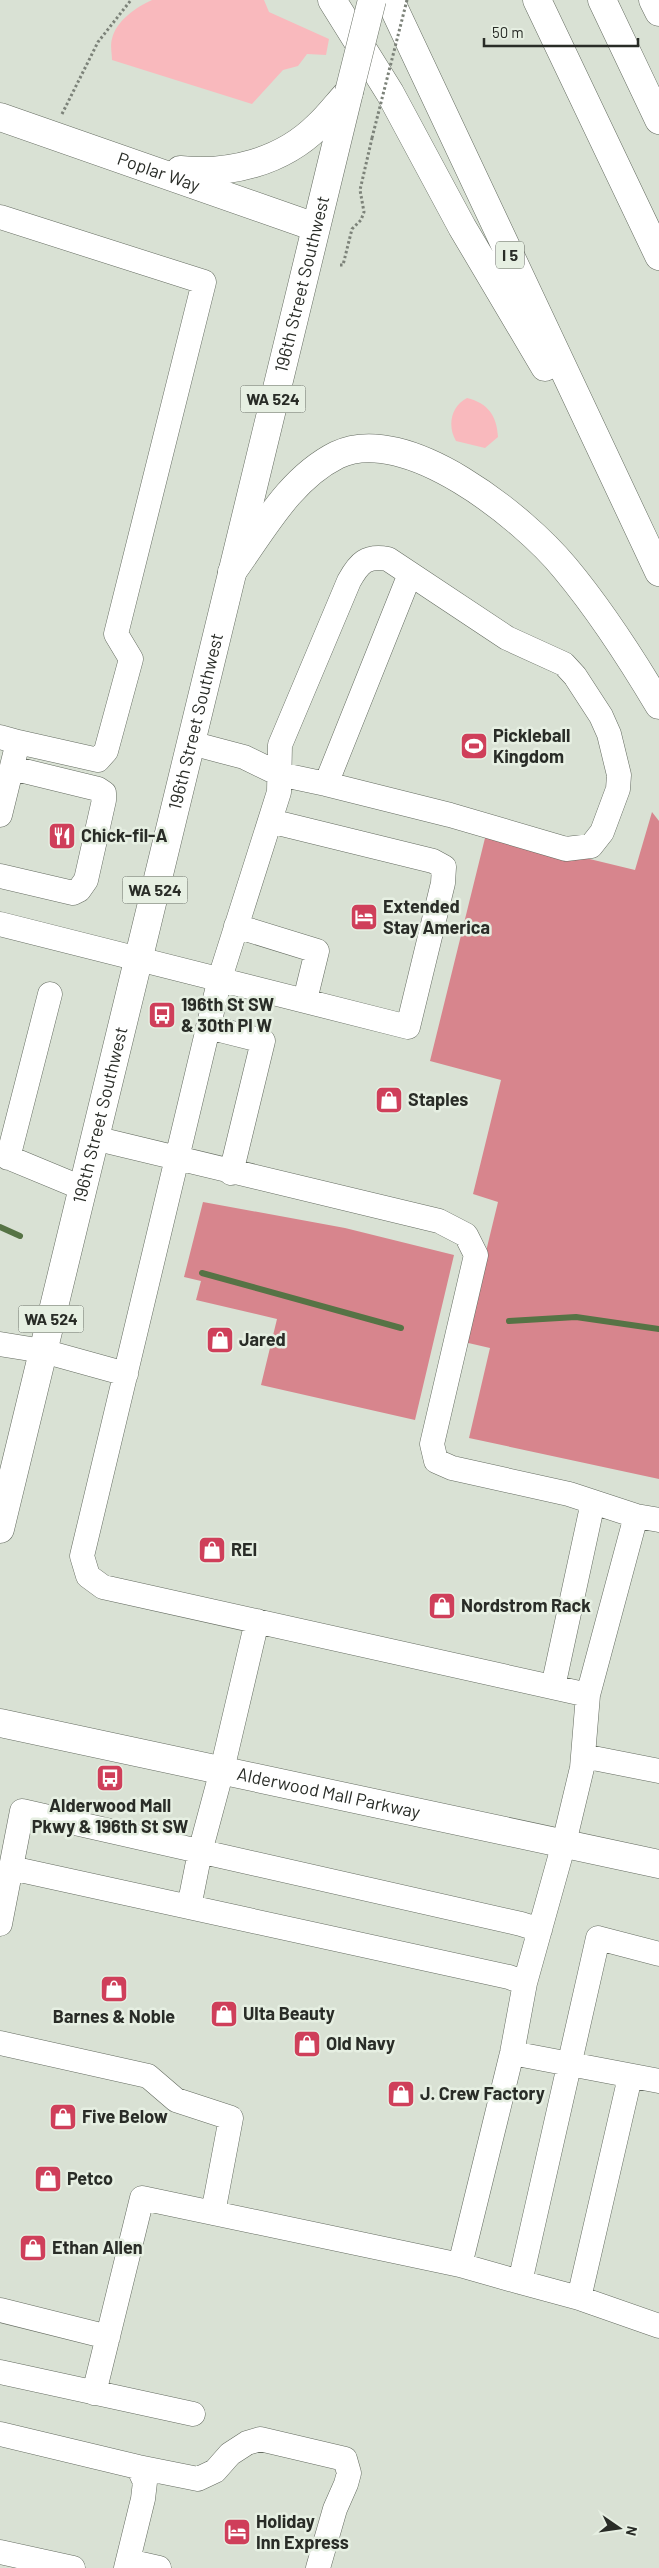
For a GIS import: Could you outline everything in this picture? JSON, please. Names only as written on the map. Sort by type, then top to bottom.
[{"type":"main road","points":[[332,0],[390,93],[462,227],[630,511]]},
{"type":"main road","name":"196th Street Southwest","points":[[0,1529],[315,227],[372,0]]},
{"type":"main road","name":"I 5","points":[[390,0],[659,572]]},
{"type":"main road","points":[[537,0],[659,256]]},
{"type":"main road","points":[[602,0],[659,120]]},
{"type":"main road","points":[[653,0],[659,12]]},
{"type":"main road","points":[[150,168],[206,173],[240,168],[286,150],[317,127],[349,92]]},
{"type":"main road","name":"Poplar Way","points":[[0,117],[315,227]]},
{"type":"main road","points":[[232,572],[294,487],[315,467],[339,454],[363,449],[388,450],[412,455],[466,483],[512,517],[540,541],[564,567],[602,617],[659,705]]},
{"type":"main road","name":"Alderwood Mall Parkway","points":[[0,1723],[659,1864]]},
{"type":"lane","points":[[0,217],[204,282],[116,634],[131,659],[106,751],[98,760],[9,739],[12,768],[1,805]]},
{"type":"lane","points":[[191,743],[244,758],[279,774],[450,815],[566,850],[590,846],[602,832],[618,789],[619,775],[614,750],[601,716],[575,676],[564,664],[507,638],[388,559],[374,557],[358,566],[349,581],[280,745],[279,774],[279,792],[220,978],[82,1556],[88,1576],[103,1587],[588,1695]]},
{"type":"lane","points":[[326,784],[410,574]]},
{"type":"lane","points":[[0,876],[73,893],[80,890],[86,880],[104,800],[104,793],[98,789],[12,768]]},
{"type":"lane","points":[[0,924],[137,960],[220,978],[408,1026],[443,883],[444,867],[433,861],[270,820]]},
{"type":"lane","points":[[236,926],[317,951],[305,1000]]},
{"type":"lane","points":[[50,994],[4,1156],[82,1188]]},
{"type":"lane","points":[[208,1027],[263,1042],[232,1172]]},
{"type":"lane","points":[[94,1138],[178,1160],[439,1221],[466,1235],[476,1255],[432,1444],[436,1461],[452,1468],[569,1494],[636,1516],[659,1520]]},
{"type":"lane","points":[[0,1344],[43,1351],[126,1374]]},
{"type":"lane","points":[[553,1687],[592,1502]]},
{"type":"lane","points":[[460,2265],[512,2053],[525,1982],[564,1843],[583,1756],[588,1695],[636,1516]]},
{"type":"lane","points":[[189,1908],[200,1852],[222,1770],[257,1621]]},
{"type":"lane","points":[[583,1756],[659,1771]]},
{"type":"lane","points":[[0,1924],[22,1811],[521,1924],[540,1930]]},
{"type":"lane","points":[[11,1868],[525,1982]]},
{"type":"lane","points":[[520,2282],[598,1938],[659,1954]]},
{"type":"lane","points":[[0,2042],[148,2076],[176,2100],[231,2118],[213,2213]]},
{"type":"lane","points":[[512,2053],[659,2081]]},
{"type":"lane","points":[[579,2298],[630,2076]]},
{"type":"lane","points":[[94,2393],[142,2198],[460,2265],[579,2298],[659,2326]]},
{"type":"lane","points":[[0,2310],[108,2337]]},
{"type":"lane","points":[[0,2372],[193,2414]]},
{"type":"lane","points":[[0,2434],[138,2467],[198,2479],[215,2471],[230,2454],[260,2439],[345,2459],[349,2473],[335,2509],[318,2568]]},
{"type":"lane","points":[[138,2467],[145,2482],[143,2499],[127,2565],[159,2568]]},
{"type":"lane","points":[[0,2552],[73,2568]]},
{"type":"path","points":[[51,134],[98,42],[130,0]]},
{"type":"path","points":[[340,265],[343,265],[352,229],[361,220],[364,212],[360,190],[407,0]]},
{"type":"shaded area","points":[[152,0],[264,0],[269,12],[329,39],[326,55],[307,54],[298,66],[283,70],[252,104],[112,60],[111,41],[118,26],[133,11]]},
{"type":"shaded area","points":[[467,398],[486,407],[496,423],[498,437],[485,448],[456,441],[453,435],[451,423],[454,411]]},
{"type":"shaded area","points":[[652,812],[659,821],[659,1479],[469,1438],[490,1348],[464,1342],[498,1202],[473,1194],[501,1080],[430,1061],[486,834],[635,870]]},
{"type":"shaded area","points":[[203,1202],[345,1228],[454,1255],[415,1420],[261,1385],[277,1319],[196,1300],[201,1281],[184,1277]]},
{"type":"waterway","points":[[0,1227],[20,1236]]},
{"type":"waterway","points":[[202,1273],[401,1328]]},
{"type":"waterway","points":[[509,1321],[576,1317],[659,1329]]},
{"type":"place","name":"Pickleball Kingdom","points":[[474,746]]},
{"type":"place","name":"Chick-fil-A","points":[[62,836]]},
{"type":"place","name":"Extended Stay America","points":[[364,917]]},
{"type":"place","name":"196th St SW & 30th Pl W","points":[[162,1015]]},
{"type":"place","name":"Staples","points":[[389,1100]]},
{"type":"place","name":"Jared","points":[[220,1340]]},
{"type":"place","name":"REI","points":[[212,1550]]},
{"type":"place","name":"Nordstrom Rack","points":[[442,1606]]},
{"type":"place","name":"Alderwood Mall Pkwy & 196th St SW","points":[[110,1778]]},
{"type":"place","name":"Barnes & Noble","points":[[114,1989]]},
{"type":"place","name":"Ulta Beauty","points":[[224,2014]]},
{"type":"place","name":"Old Navy","points":[[307,2044]]},
{"type":"place","name":"J. Crew Factory","points":[[401,2094]]},
{"type":"place","name":"Five Below","points":[[63,2117]]},
{"type":"place","name":"Petco","points":[[48,2179]]},
{"type":"place","name":"Ethan Allen","points":[[33,2248]]},
{"type":"place","name":"Holiday Inn Express","points":[[237,2532]]}]
